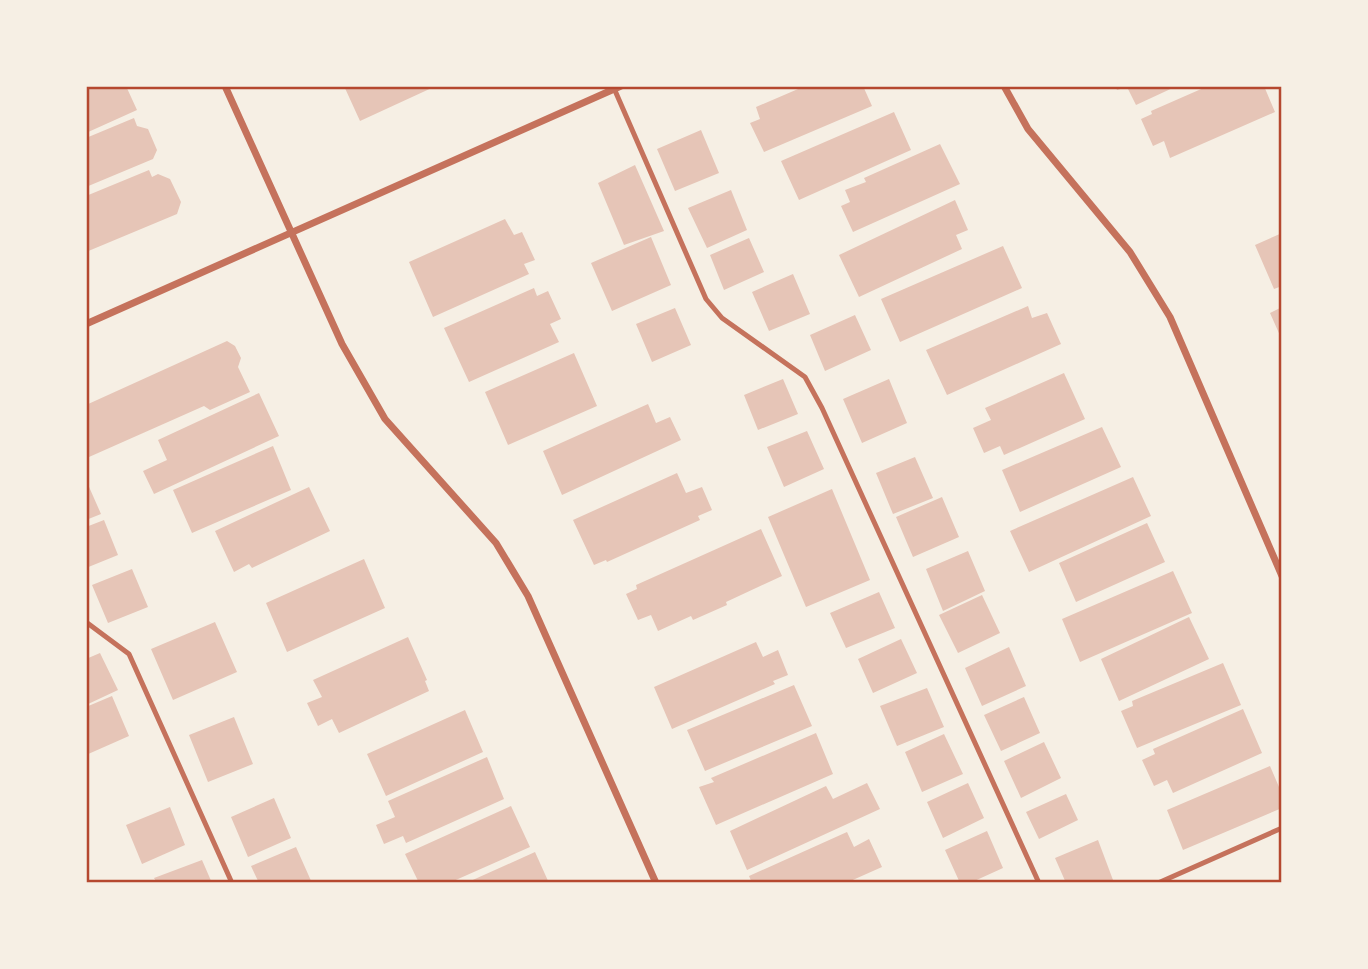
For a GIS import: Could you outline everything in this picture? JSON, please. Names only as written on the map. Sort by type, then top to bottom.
[{"type":"street","points":[[225,86],[342,344],[385,419],[496,544],[528,596],[656,883]]},
{"type":"street","points":[[1004,86],[1028,129],[1130,251],[1170,317],[1282,576]]},
{"type":"street","points":[[86,324],[616,87]]},
{"type":"lane","points":[[616,87],[706,299],[722,318],[805,377],[822,408],[1039,883]]},
{"type":"lane","points":[[86,622],[129,654],[232,883]]},
{"type":"lane","points":[[1158,883],[1282,828]]},
{"type":"building","points":[[86,86],[126,86],[137,110],[86,133]]},
{"type":"building","points":[[344,86],[436,86],[360,121]]},
{"type":"building","points":[[805,86],[863,86],[872,106],[764,152],[750,123],[760,119],[756,107]]},
{"type":"building","points":[[1115,86],[1177,86],[1136,105],[1127,87],[1117,90]]},
{"type":"building","points":[[1208,86],[1264,86],[1275,112],[1170,158],[1164,141],[1153,146],[1141,119],[1152,114],[1151,111]]},
{"type":"building","points":[[894,112],[911,150],[799,200],[781,161]]},
{"type":"building","points":[[134,118],[137,126],[148,129],[157,150],[153,159],[86,187],[86,138]]},
{"type":"building","points":[[701,130],[719,173],[675,191],[657,149]]},
{"type":"building","points":[[940,144],[960,184],[853,232],[841,206],[850,202],[845,190],[866,182],[864,178]]},
{"type":"building","points":[[635,165],[664,231],[624,245],[598,183]]},
{"type":"building","points":[[149,170],[152,177],[158,174],[170,179],[181,202],[177,214],[86,252],[86,196]]},
{"type":"building","points":[[731,190],[747,230],[707,248],[688,208]]},
{"type":"building","points":[[955,200],[968,230],[956,235],[962,249],[859,297],[839,255]]},
{"type":"building","points":[[505,219],[514,235],[522,232],[535,260],[524,264],[529,274],[433,317],[409,262]]},
{"type":"building","points":[[1282,233],[1282,286],[1274,289],[1255,245]]},
{"type":"building","points":[[651,237],[671,285],[612,311],[591,263]]},
{"type":"building","points":[[749,238],[764,272],[724,290],[710,255]]},
{"type":"building","points":[[1003,246],[1022,288],[900,342],[881,299]]},
{"type":"building","points":[[793,274],[810,314],[769,331],[752,292]]},
{"type":"building","points":[[534,288],[537,296],[548,291],[561,319],[550,324],[559,342],[469,382],[444,328]]},
{"type":"building","points":[[1028,306],[1032,318],[1047,313],[1061,344],[947,395],[926,350]]},
{"type":"building","points":[[1282,307],[1282,340],[1270,313]]},
{"type":"building","points":[[675,308],[691,345],[652,362],[636,324]]},
{"type":"building","points":[[855,315],[871,350],[825,371],[810,335]]},
{"type":"building","points":[[227,341],[235,346],[241,358],[238,367],[250,392],[210,410],[204,406],[89,457],[86,449],[86,405]]},
{"type":"building","points":[[574,353],[597,406],[508,445],[485,392]]},
{"type":"building","points":[[1064,373],[1085,419],[1004,455],[1000,446],[984,453],[973,428],[991,420],[985,408]]},
{"type":"building","points":[[783,379],[798,414],[758,430],[744,395]]},
{"type":"building","points":[[889,379],[907,423],[862,443],[843,399]]},
{"type":"building","points":[[259,393],[279,436],[154,494],[143,471],[167,460],[158,440]]},
{"type":"building","points":[[648,404],[656,423],[670,417],[681,440],[562,495],[543,451]]},
{"type":"building","points":[[1102,427],[1121,467],[1020,512],[1002,470]]},
{"type":"building","points":[[807,431],[824,469],[784,487],[767,447]]},
{"type":"building","points":[[273,446],[291,490],[192,533],[173,490]]},
{"type":"building","points":[[915,457],[933,498],[893,514],[876,473]]},
{"type":"building","points":[[677,473],[686,493],[702,487],[712,510],[698,516],[700,520],[607,562],[606,560],[594,565],[573,520]]},
{"type":"building","points":[[1133,477],[1151,516],[1029,572],[1010,531]]},
{"type":"building","points":[[86,480],[101,514],[86,520]]},
{"type":"building","points":[[309,487],[330,531],[252,568],[249,564],[234,572],[215,531]]},
{"type":"building","points":[[832,489],[870,580],[806,607],[768,517]]},
{"type":"building","points":[[942,497],[959,537],[913,557],[896,517]]},
{"type":"building","points":[[104,520],[118,555],[86,568],[86,527]]},
{"type":"building","points":[[1147,523],[1165,562],[1076,602],[1059,563]]},
{"type":"building","points":[[761,529],[782,576],[726,602],[727,605],[693,620],[691,616],[658,631],[651,615],[638,620],[626,594],[637,589],[636,585]]},
{"type":"building","points":[[968,551],[985,591],[943,611],[926,569]]},
{"type":"building","points":[[364,559],[385,608],[287,652],[266,603]]},
{"type":"building","points":[[132,569],[148,607],[108,623],[92,585]]},
{"type":"building","points":[[1173,571],[1192,613],[1080,662],[1062,619]]},
{"type":"building","points":[[879,592],[895,628],[846,648],[830,613]]},
{"type":"building","points":[[982,595],[1000,633],[958,653],[939,615]]},
{"type":"building","points":[[1189,617],[1209,659],[1119,701],[1101,659]]},
{"type":"building","points":[[215,622],[237,672],[173,700],[151,649]]},
{"type":"building","points":[[408,637],[427,680],[425,681],[429,691],[339,733],[332,719],[318,726],[307,703],[322,697],[313,680]]},
{"type":"building","points":[[901,639],[917,673],[873,693],[858,659]]},
{"type":"building","points":[[756,642],[763,657],[778,650],[788,675],[773,681],[775,684],[672,729],[654,687]]},
{"type":"building","points":[[1009,647],[1026,686],[982,706],[965,668]]},
{"type":"building","points":[[100,653],[118,690],[86,705],[86,659]]},
{"type":"building","points":[[1223,663],[1241,705],[1137,748],[1121,711],[1133,706],[1132,701]]},
{"type":"building","points":[[794,685],[812,726],[705,771],[687,730]]},
{"type":"building","points":[[927,688],[944,727],[897,746],[880,706]]},
{"type":"building","points":[[112,696],[129,736],[86,755],[86,707]]},
{"type":"building","points":[[1024,697],[1040,733],[1001,751],[984,715]]},
{"type":"building","points":[[1243,709],[1262,753],[1173,793],[1167,780],[1154,786],[1142,760],[1155,754],[1153,749]]},
{"type":"building","points":[[465,710],[483,752],[386,796],[367,754]]},
{"type":"building","points":[[234,717],[253,764],[208,782],[189,735]]},
{"type":"building","points":[[816,733],[833,774],[716,825],[699,787],[714,782],[711,778]]},
{"type":"building","points":[[944,734],[963,774],[922,792],[905,752]]},
{"type":"building","points":[[1044,742],[1061,778],[1021,798],[1004,761]]},
{"type":"building","points":[[487,757],[504,799],[406,843],[403,836],[384,844],[376,825],[395,817],[388,801]]},
{"type":"building","points":[[1270,766],[1282,794],[1282,808],[1183,850],[1167,810]]},
{"type":"building","points":[[867,783],[880,809],[747,870],[730,831],[826,786],[833,799]]},
{"type":"building","points":[[968,783],[984,818],[943,838],[927,802]]},
{"type":"building","points":[[1066,794],[1078,820],[1039,839],[1026,812]]},
{"type":"building","points":[[274,798],[291,838],[248,857],[231,817]]},
{"type":"building","points":[[511,806],[530,847],[449,883],[419,883],[405,854]]},
{"type":"building","points":[[170,807],[185,845],[142,864],[126,825]]},
{"type":"building","points":[[987,831],[1003,868],[970,883],[960,883],[945,850]]},
{"type":"building","points":[[847,832],[854,847],[869,839],[882,867],[846,883],[752,883],[749,876]]},
{"type":"building","points":[[1098,840],[1113,880],[1107,883],[1066,883],[1055,858]]},
{"type":"building","points":[[296,847],[312,883],[259,883],[251,866]]},
{"type":"building","points":[[535,852],[549,883],[466,883]]},
{"type":"building","points":[[202,860],[212,883],[157,883],[154,878]]}]
